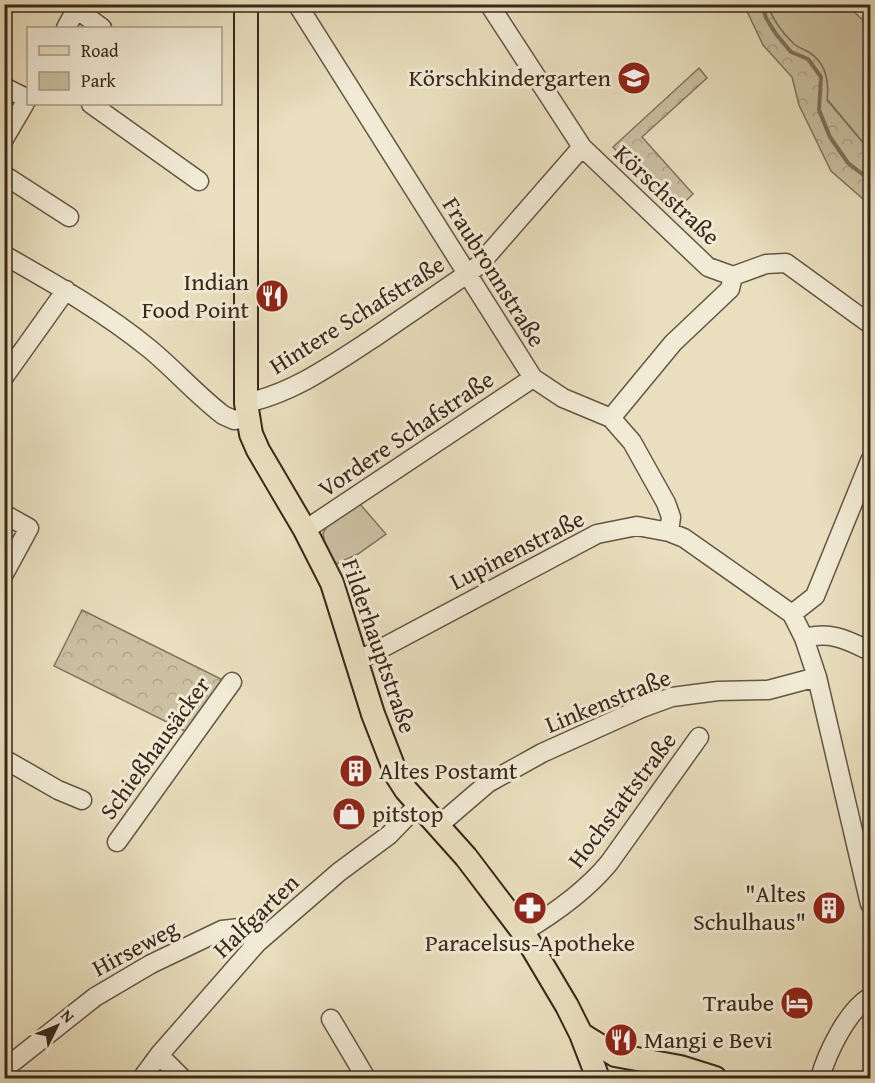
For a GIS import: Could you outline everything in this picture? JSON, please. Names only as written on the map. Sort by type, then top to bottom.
[{"type":"main road","name":"Filderhauptstraße","points":[[246,4],[247,410],[251,434],[332,583],[388,757],[406,790],[466,857],[523,932],[547,970],[581,1034],[598,1078]]},
{"type":"main road","points":[[581,1034],[615,1055],[680,1067],[715,1078]]},
{"type":"main road","points":[[598,1078],[615,1055]]},
{"type":"street","name":"Fraubronnstraße","points":[[297,4],[533,378],[563,398],[611,418],[632,442],[666,503],[671,517],[669,532]]},
{"type":"street","name":"Körschstraße","points":[[489,4],[582,147],[708,267],[734,276]]},
{"type":"street","points":[[66,27],[75,6],[101,27]]},
{"type":"street","points":[[4,87],[27,98]]},
{"type":"street","points":[[4,139],[27,100]]},
{"type":"street","points":[[92,105],[199,181]]},
{"type":"street","name":"Hintere Schafstraße","points":[[247,410],[334,364],[467,274],[479,264],[582,147]]},
{"type":"street","points":[[4,175],[69,216]]},
{"type":"street","points":[[4,255],[66,290],[144,345],[223,415],[234,420],[247,410]]},
{"type":"street","points":[[611,418],[674,343],[730,289],[734,276],[766,264],[786,263],[870,324]]},
{"type":"street","points":[[4,376],[66,290]]},
{"type":"street","name":"Vordere Schafstraße","points":[[305,530],[533,378]]},
{"type":"street","points":[[870,461],[815,596],[792,614],[804,638],[817,677],[870,904]]},
{"type":"street","points":[[4,514],[29,528],[4,574]]},
{"type":"street","name":"Lupinenstraße","points":[[356,658],[369,655],[597,534],[637,526],[684,537],[792,614]]},
{"type":"street","points":[[804,638],[817,635],[834,636],[870,651]]},
{"type":"street","name":"Linkenstraße","points":[[439,825],[489,783],[542,753],[642,708],[672,697],[718,691],[768,690],[817,677]]},
{"type":"street","name":"Schießhausäcker","points":[[117,842],[232,682]]},
{"type":"street","name":"Hochstattstraße","points":[[523,932],[550,916],[596,879],[699,737]]},
{"type":"street","points":[[4,759],[58,790],[82,800]]},
{"type":"street","name":"Halfgarten","points":[[142,1078],[159,1055],[257,943],[339,872],[389,835],[419,804]]},
{"type":"street","name":"Hirseweg","points":[[13,1062],[95,997],[151,964],[222,930],[240,928],[257,943]]},
{"type":"street","points":[[820,1078],[825,1060],[842,1030],[856,1010],[870,997]]},
{"type":"street","points":[[331,1019],[366,1078]]},
{"type":"street","points":[[159,1055],[182,1078]]},
{"type":"green space","points":[[744,5],[768,5],[775,21],[786,36],[820,62],[826,74],[827,100],[870,151],[870,205],[831,171],[799,105],[792,77],[763,45]]},
{"type":"green space","points":[[768,5],[847,5],[870,27],[870,151],[827,99],[828,87],[822,66],[812,54],[794,44],[786,36],[775,21]]},
{"type":"green space","points":[[699,68],[707,78],[642,137],[693,194],[673,213],[613,147]]},
{"type":"green space","points":[[359,503],[386,534],[358,554],[336,564],[325,545],[323,533],[329,523]]},
{"type":"green space","points":[[82,610],[229,683],[191,734],[54,666]]},
{"type":"waterway","points":[[762,4],[766,18],[776,34],[791,52],[808,59],[821,77],[819,110],[830,137],[848,163],[870,180]]},
{"type":"waterway","points":[[866,4],[870,8]]},
{"type":"place","name":"Körschkindergarten","points":[[634,78]]},
{"type":"place","name":"Indian Food Point","points":[[272,296]]},
{"type":"place","name":"Altes Postamt","points":[[356,771]]},
{"type":"place","name":"pitstop","points":[[349,814]]},
{"type":"place","name":"Paracelsus-Apotheke","points":[[530,908]]},
{"type":"place","name":"\"Altes Schulhaus\"","points":[[829,908]]},
{"type":"place","name":"Traube","points":[[797,1003]]},
{"type":"place","name":"Mangi e Bevi","points":[[621,1040]]}]
